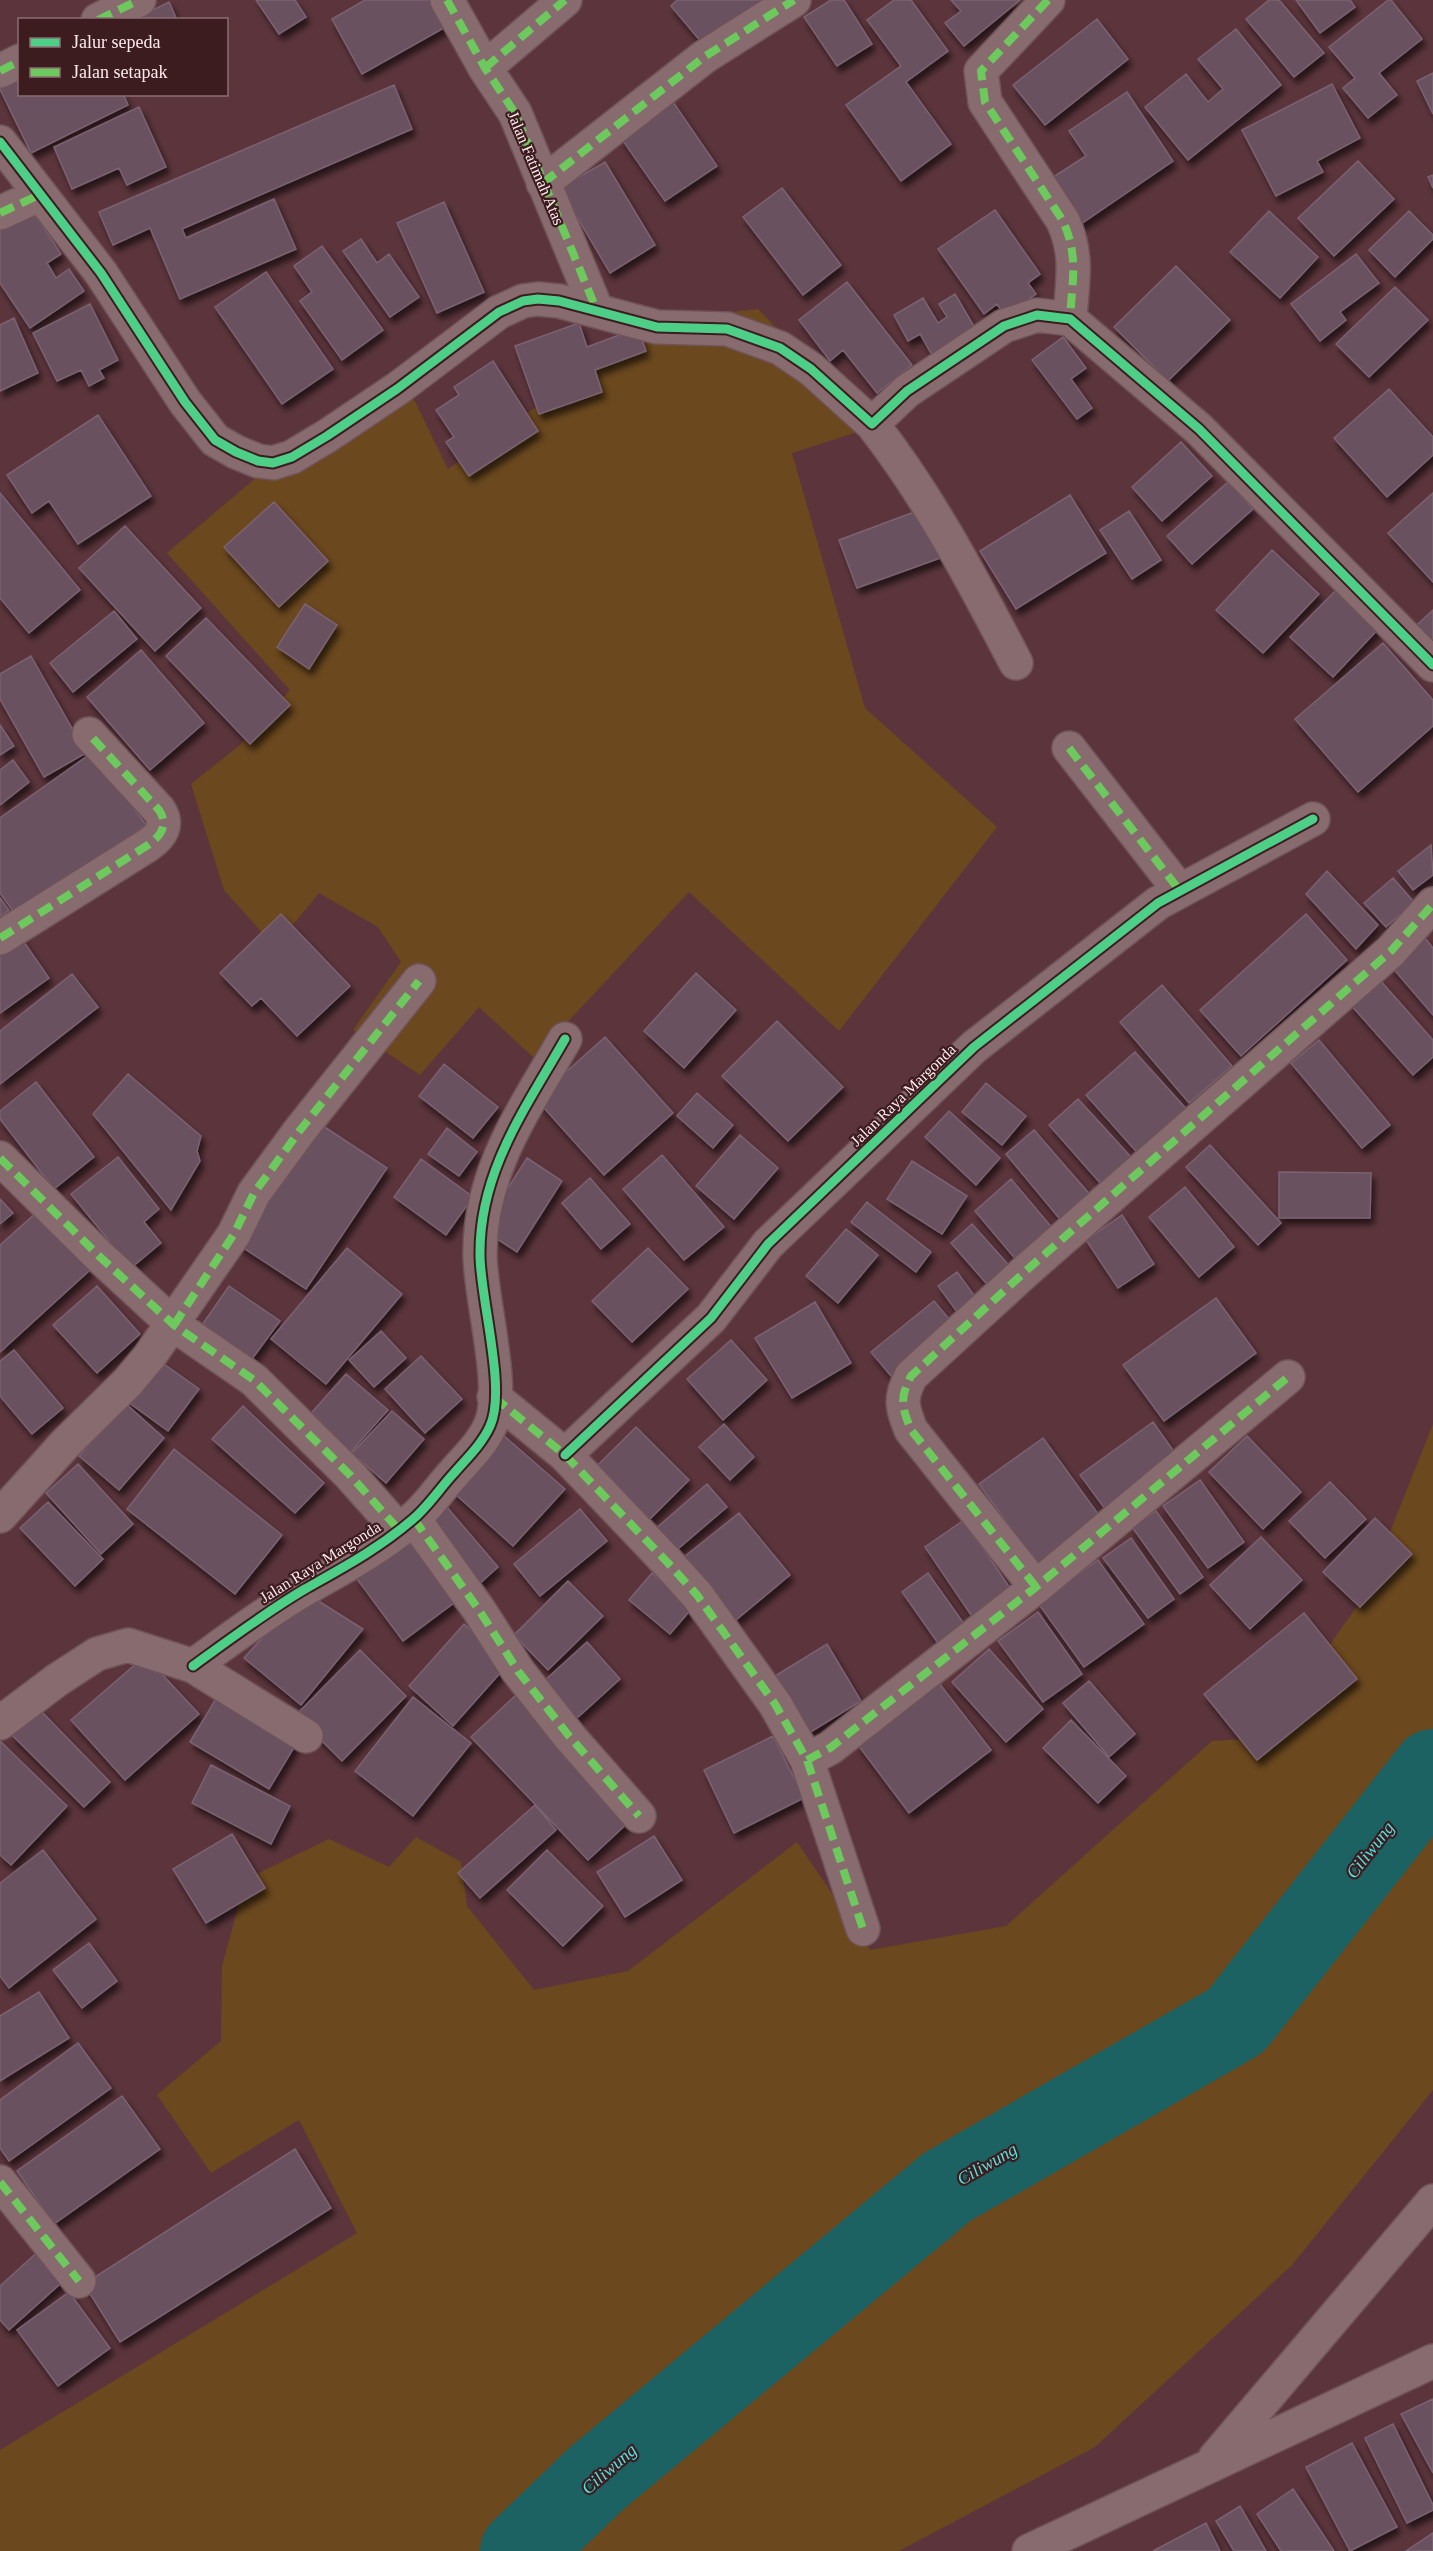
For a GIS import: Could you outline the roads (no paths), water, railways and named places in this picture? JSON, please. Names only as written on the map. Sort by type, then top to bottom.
[{"type":"street","points":[[102,18],[139,0]]},
{"type":"street","name":"Jalan Fatimah Atas","points":[[447,0],[485,68],[515,114],[597,311]]},
{"type":"street","points":[[485,68],[565,0]]},
{"type":"street","points":[[543,183],[704,57],[794,0]]},
{"type":"street","points":[[1048,0],[981,71],[985,102],[1063,221],[1071,239],[1074,255],[1070,319]]},
{"type":"street","points":[[0,71],[18,61]]},
{"type":"street","points":[[0,142],[101,273],[185,402],[215,440],[258,461],[273,463],[292,457],[327,436],[397,389],[483,323],[523,301],[538,299],[559,301],[657,327],[727,329],[780,348],[811,369],[872,424],[904,466],[940,524],[1016,663]]},
{"type":"street","points":[[0,213],[39,195]]},
{"type":"street","points":[[872,424],[907,391],[1004,327],[1038,315],[1070,319],[1199,429],[1433,665]]},
{"type":"street","points":[[0,938],[148,845],[163,829],[164,820],[159,810],[89,734]]},
{"type":"street","points":[[1069,748],[1180,891]]},
{"type":"street","name":"Jalan Raya Margonda","points":[[565,1455],[711,1318],[768,1244],[974,1047],[1158,903],[1313,819]]},
{"type":"street","points":[[1036,1587],[911,1430],[902,1401],[904,1390],[911,1376],[1036,1262],[1391,951],[1433,904]]},
{"type":"street","points":[[0,1516],[65,1444],[128,1382],[174,1325],[234,1234],[254,1193],[418,981]]},
{"type":"street","name":"Jalan Raya Margonda","points":[[193,1666],[273,1609],[368,1554],[407,1524],[477,1446],[492,1420],[494,1397],[494,1369],[480,1256],[482,1220],[491,1177],[506,1144],[565,1039]]},
{"type":"street","points":[[0,1158],[99,1256],[174,1325],[254,1380],[349,1474],[407,1524],[479,1610],[518,1671],[569,1737],[639,1816]]},
{"type":"street","points":[[807,1760],[831,1748],[1036,1587],[1288,1377]]},
{"type":"street","points":[[494,1397],[565,1455],[697,1595],[775,1704],[807,1760],[863,1929]]},
{"type":"street","points":[[0,1723],[57,1680],[97,1654],[128,1645],[193,1666],[306,1736]]},
{"type":"street","points":[[0,2182],[79,2281]]},
{"type":"street","points":[[1208,2467],[1433,2201]]},
{"type":"street","points":[[1029,2551],[1433,2361]]},
{"type":"waterway","name":"Ciliwung","points":[[521,2551],[597,2478],[947,2187],[1236,2021],[1433,1770]]}]
